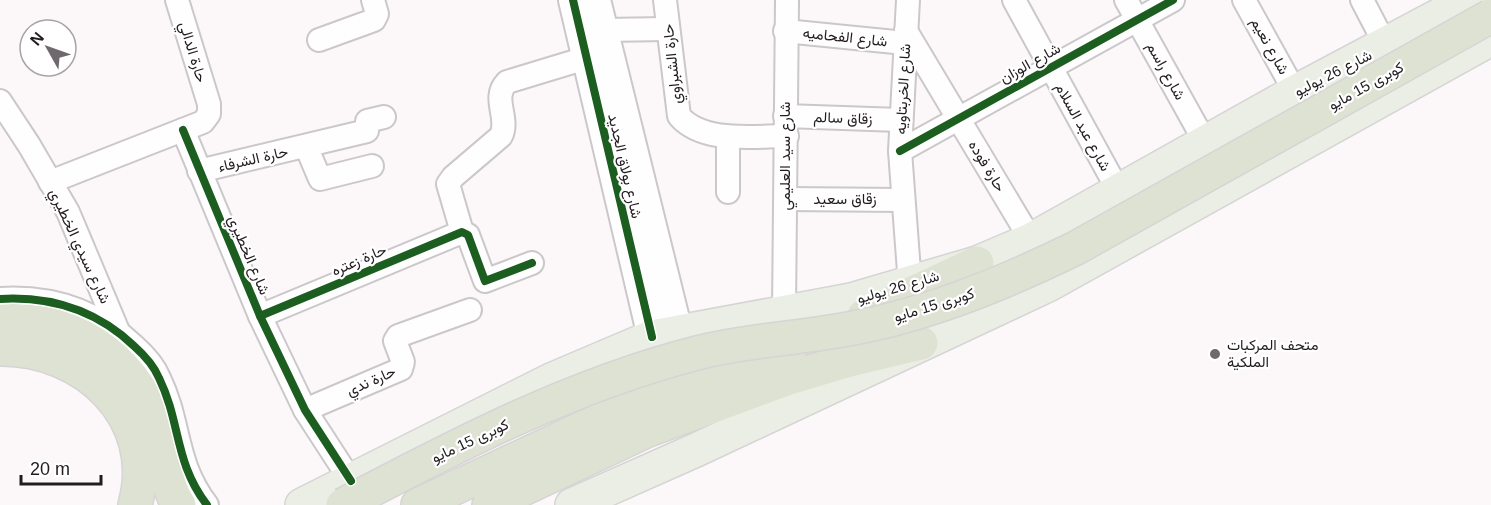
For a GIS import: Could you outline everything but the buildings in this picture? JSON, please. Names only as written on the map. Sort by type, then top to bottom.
[{"type":"highway","name":"كوبرى 15 مايو","points":[[347,493],[433,458],[546,405],[632,371],[699,352],[767,339],[837,331],[886,320],[983,290],[1076,248],[1491,16]]},
{"type":"highway","points":[[418,505],[534,449],[666,391],[868,315],[977,263]]},
{"type":"highway","points":[[0,321],[20,320],[59,325],[85,338],[110,356],[136,382],[151,409],[161,440],[167,481],[179,505]]},
{"type":"highway","points":[[489,505],[648,430],[786,379],[846,361],[921,344]]},
{"type":"highway","points":[[0,349],[29,351],[54,357],[83,372],[110,394],[127,418],[138,452],[138,493],[135,505]]},
{"type":"main road","name":"شارع 26 يوليو","points":[[302,505],[347,493],[551,380],[665,334],[851,300],[910,285],[977,263],[1031,240],[1295,92],[1386,46],[1468,0]]},
{"type":"main road","points":[[572,505],[746,427],[1048,285],[1491,39]]},
{"type":"street","name":"حارة الدالي","points":[[177,0],[209,104],[208,114],[203,122],[183,130]]},
{"type":"street","points":[[319,40],[374,20],[377,14],[373,0]]},
{"type":"street","name":"شارع بولاق الجديد","points":[[573,0],[586,58],[665,334]]},
{"type":"street","name":"شارع بولاق الجديد","points":[[596,0],[665,334]]},
{"type":"street","name":"حارة الشبراوي","points":[[665,0],[677,111],[687,123]]},
{"type":"street","name":"شارع سيد العليمي","points":[[784,311],[787,0]]},
{"type":"street","name":"شارع الخربتاويه","points":[[908,0],[900,151],[910,285]]},
{"type":"street","name":"شارع عبد السلام","points":[[1014,0],[1118,190]]},
{"type":"street","name":"شارع راسم","points":[[1126,0],[1204,142]]},
{"type":"street","name":"شارع الوزان","points":[[900,151],[1173,0]]},
{"type":"street","name":"شارع نعيم","points":[[1244,0],[1295,92]]},
{"type":"street","points":[[1362,0],[1386,46]]},
{"type":"street","points":[[603,30],[667,28]]},
{"type":"street","name":"شارع الفحاميه","points":[[785,31],[905,37]]},
{"type":"street","name":"حارة فوده","points":[[905,37],[958,118],[1031,240]]},
{"type":"street","points":[[532,263],[485,281],[448,184],[453,177],[501,136],[504,129],[499,94],[507,82],[586,58]]},
{"type":"street","name":"شارع سيدي الخطيري","points":[[0,101],[68,212],[118,331]]},
{"type":"street","name":"حارة الشرفاء","points":[[199,171],[368,131],[367,121],[384,117]]},
{"type":"street","name":"زقاق سالم","points":[[687,123],[728,136],[786,126],[900,120]]},
{"type":"street","points":[[50,182],[183,130]]},
{"type":"street","name":"شارع الخطيري","points":[[183,130],[260,316],[347,493]]},
{"type":"street","points":[[728,136],[728,192]]},
{"type":"street","name":"حارة الشرفاء","points":[[306,146],[320,179],[372,166]]},
{"type":"street","name":"زقاق سعيد","points":[[786,199],[903,200]]},
{"type":"street","name":"حارة زعتره","points":[[260,316],[465,233]]},
{"type":"street","points":[[0,299],[27,298],[59,303],[90,314],[118,331],[141,352],[159,376],[177,433],[181,459],[191,484],[207,505]]},
{"type":"street","name":"حارة ندي","points":[[305,410],[401,369],[403,362],[395,341],[398,336],[470,310]]},
{"type":"cycle path","points":[[573,0],[652,337]]},
{"type":"cycle path","points":[[900,151],[1173,0]]},
{"type":"cycle path","points":[[183,130],[260,316],[305,410],[351,481]]},
{"type":"cycle path","points":[[260,316],[462,232],[468,235],[485,281],[532,263]]},
{"type":"cycle path","points":[[0,299],[37,300],[72,308],[104,323],[141,353],[159,378],[171,411],[183,458],[196,489],[207,505]]},
{"type":"place","name":"متحف المركبات الملكية","points":[[1215,354]]}]
